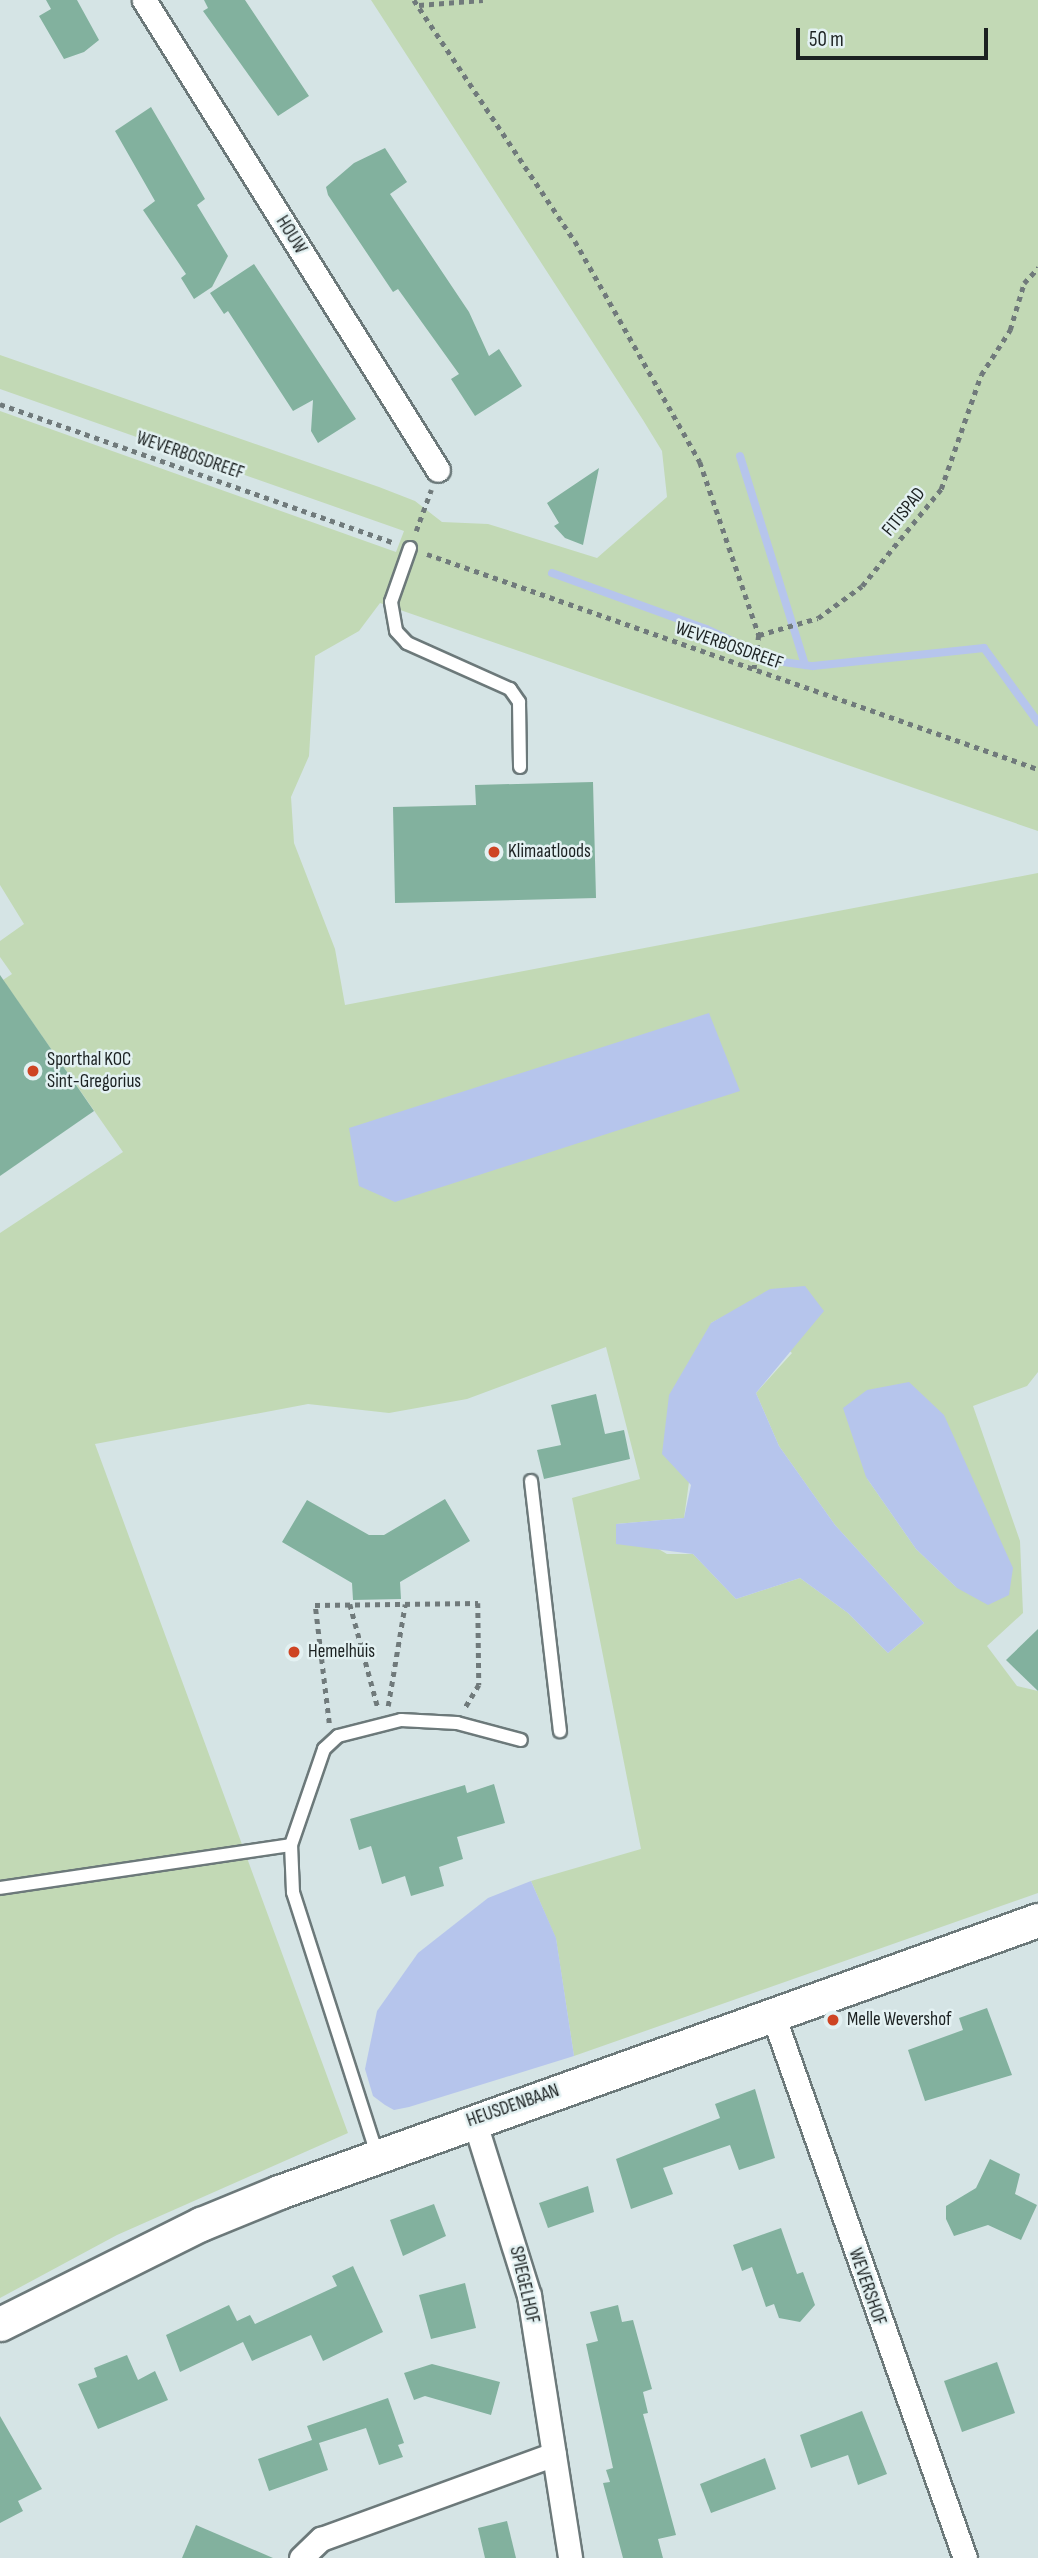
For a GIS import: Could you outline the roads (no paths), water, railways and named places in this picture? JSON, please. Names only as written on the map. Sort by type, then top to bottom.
[{"type":"main road","name":"HEUSDENBAAN","points":[[0,2324],[201,2224],[377,2155],[1038,1920]]},
{"type":"street","name":"HOUW","points":[[144,0],[439,470]]},
{"type":"street","name":"WEVERSHOF","points":[[773,2015],[965,2558]]},
{"type":"street","name":"SPIEGELHOF","points":[[474,2120],[529,2295],[570,2558]]},
{"type":"street","points":[[301,2558],[321,2539],[554,2454]]},
{"type":"lane","points":[[410,548],[391,602],[396,631],[407,643],[510,689],[519,702],[520,767]]},
{"type":"lane","points":[[531,1481],[560,1731]]},
{"type":"lane","points":[[377,2155],[300,1924],[291,1845],[324,1749],[332,1741],[401,1720],[457,1723],[521,1740]]},
{"type":"lane","points":[[0,1888],[291,1845]]},
{"type":"water","points":[[709,1013],[740,1091],[395,1202],[359,1186],[349,1128]]},
{"type":"water","points":[[805,1286],[824,1311],[756,1393],[779,1446],[835,1525],[924,1623],[888,1653],[848,1613],[800,1578],[736,1599],[693,1554],[616,1544],[616,1524],[684,1518],[691,1485],[662,1454],[669,1395],[711,1323],[770,1289]]},
{"type":"water","points":[[909,1382],[944,1415],[1013,1568],[1009,1595],[988,1605],[957,1588],[916,1549],[866,1477],[843,1408],[867,1390]]},
{"type":"water","points":[[531,1881],[556,1938],[574,2056],[409,2107],[394,2110],[385,2105],[373,2096],[365,2069],[377,2011],[418,1953],[488,1898]]},
{"type":"waterway","points":[[740,456],[805,665]]},
{"type":"waterway","points":[[552,573],[706,629],[776,661],[813,666],[984,648],[1038,722]]},
{"type":"place","name":"Klimaatloods","points":[[494,852]]},
{"type":"place","name":"Sporthal KOC Sint-Gregorius","points":[[33,1071]]},
{"type":"place","name":"Hemelhuis","points":[[294,1652]]},
{"type":"place","name":"Melle Wevershof","points":[[833,2020]]}]
